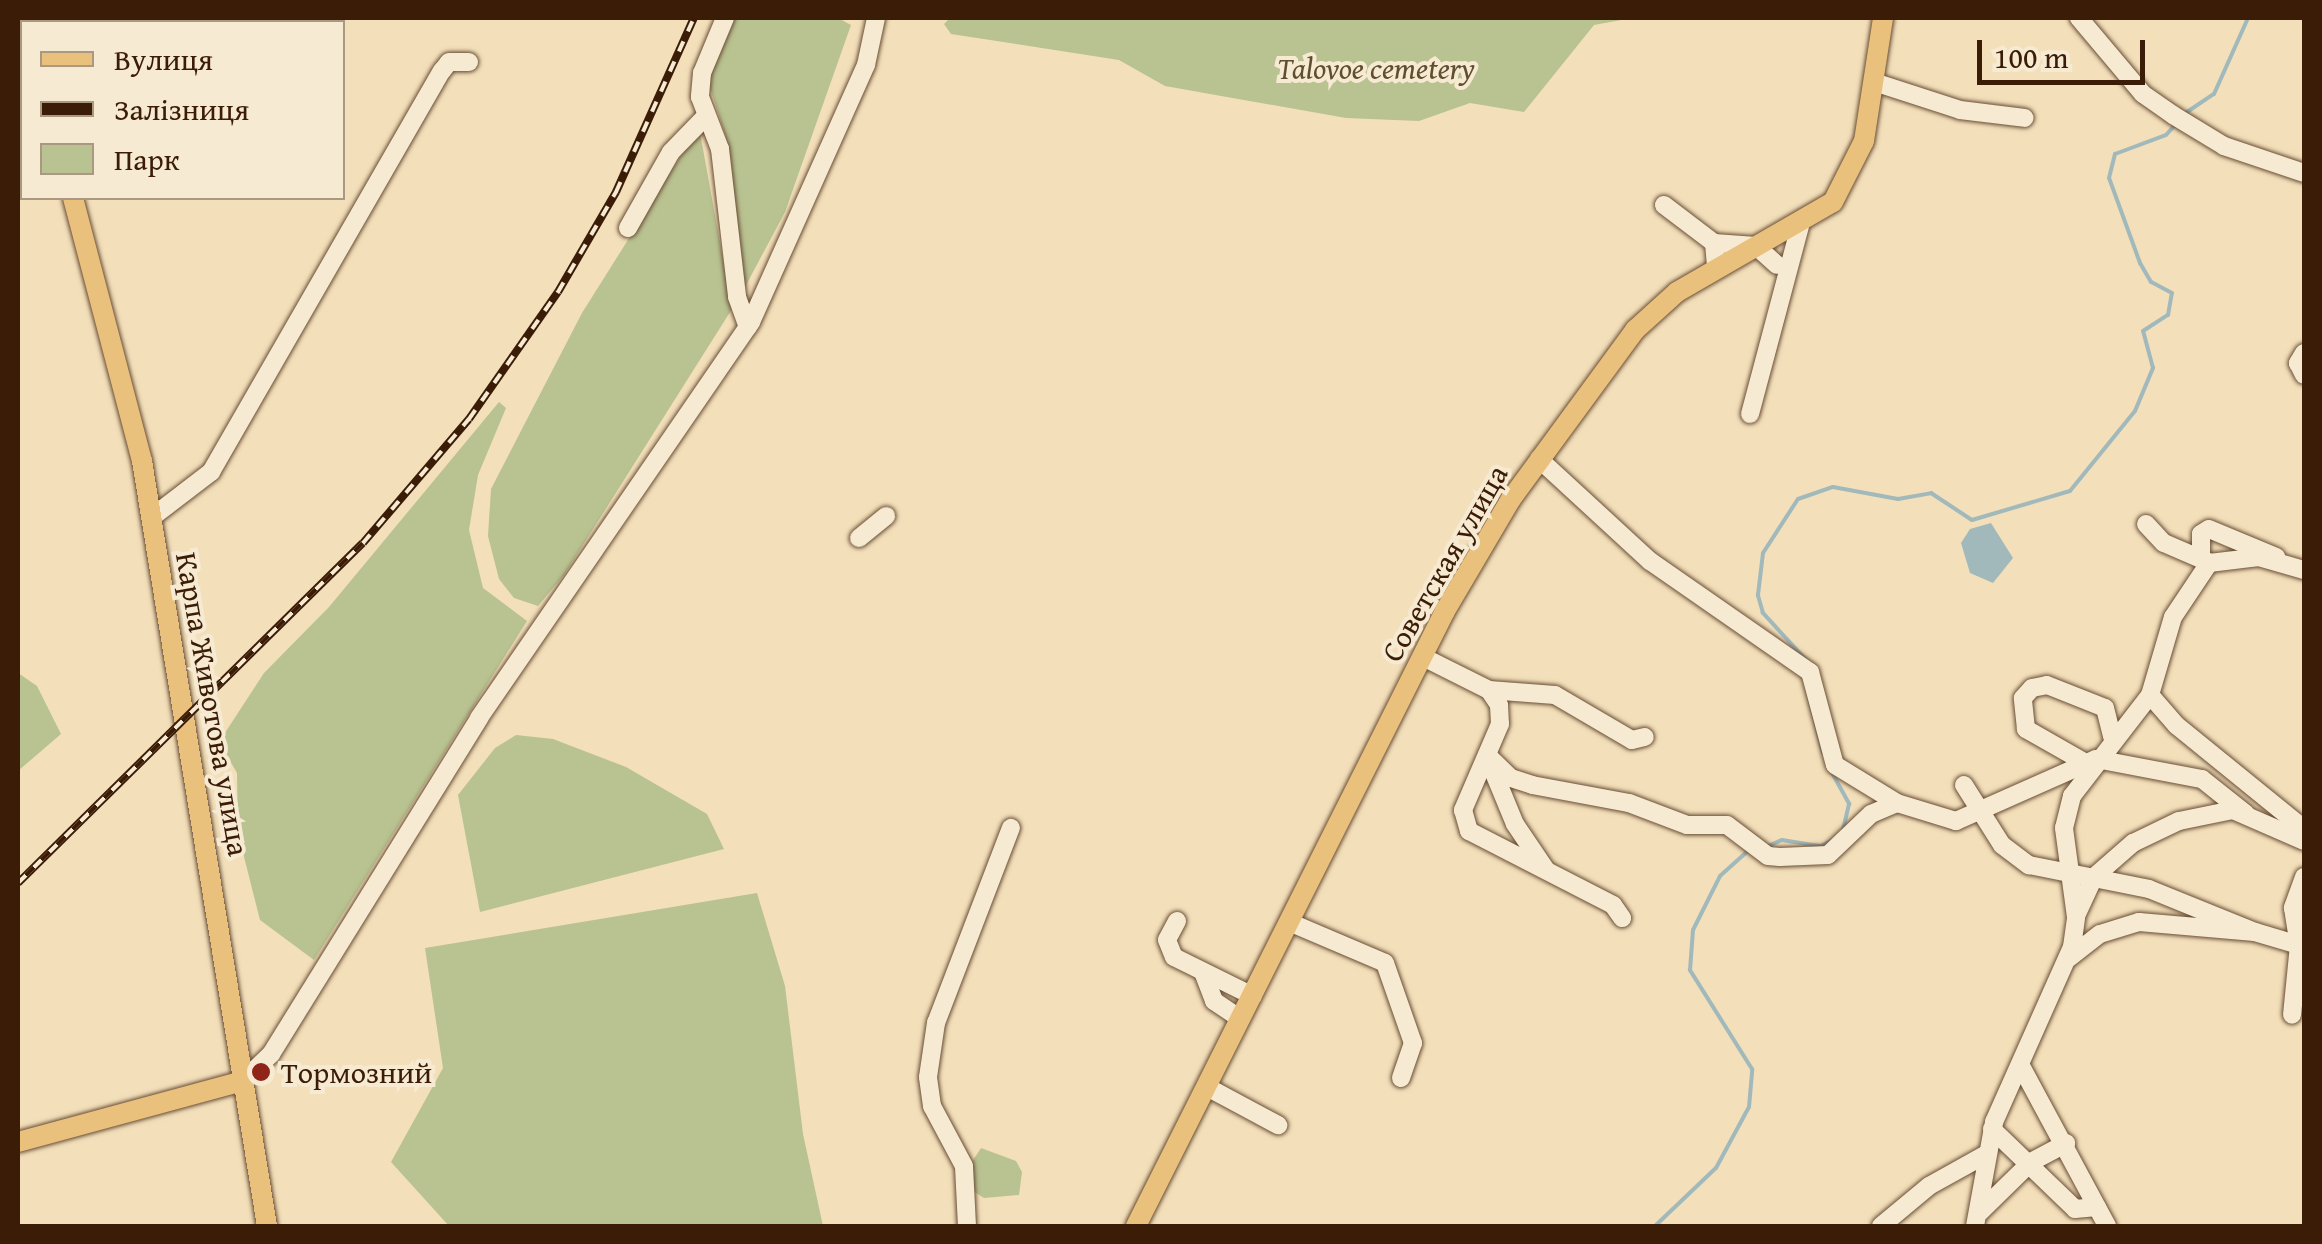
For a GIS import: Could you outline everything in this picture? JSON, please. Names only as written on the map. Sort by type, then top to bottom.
[{"type":"main road","name":"Советская улица","points":[[1136,1226],[1424,657],[1539,459],[1635,330],[1716,268],[1800,226],[1850,179],[1874,82],[1883,18]]},
{"type":"main road","name":"Карпа Животова улица","points":[[73,200],[151,518],[267,1226]]},
{"type":"main road","points":[[18,1142],[243,1081]]},
{"type":"street","points":[[725,18],[700,84],[705,116],[720,150],[737,296],[748,327]]},
{"type":"street","points":[[243,1081],[271,1054],[478,718],[748,327],[866,65],[876,18]]},
{"type":"street","points":[[2079,18],[2142,94],[2178,119],[2224,146],[2304,173]]},
{"type":"street","points":[[151,518],[211,472],[442,71],[449,62],[468,62]]},
{"type":"street","points":[[1874,82],[1960,110],[2024,118]]},
{"type":"street","points":[[628,228],[671,152],[705,116]]},
{"type":"street","points":[[1664,205],[1714,243],[1763,243],[1786,262]]},
{"type":"street","points":[[1750,414],[1786,262],[1800,226]]},
{"type":"street","points":[[1714,243],[1716,268]]},
{"type":"street","points":[[2304,353],[2298,363],[2304,375]]},
{"type":"street","points":[[1539,459],[1650,561],[1806,671],[1836,764],[1897,804],[1940,820],[1978,812],[2090,760]]},
{"type":"street","points":[[859,538],[886,516]]},
{"type":"street","points":[[2146,524],[2164,543],[2205,561],[2258,557],[2285,562]]},
{"type":"street","points":[[2076,917],[2066,871],[2067,808],[2090,760],[2150,695],[2173,617],[2205,561],[2201,534],[2208,529],[2304,570]]},
{"type":"street","points":[[1424,657],[1490,690],[1555,695],[1632,740],[1645,737]]},
{"type":"street","points":[[2112,737],[2106,708],[2046,686],[2032,688],[2023,698],[2026,730],[2090,760],[2202,779],[2246,814],[2304,841]]},
{"type":"street","points":[[1490,690],[1500,724],[1462,819],[1493,846],[1613,906],[1622,918]]},
{"type":"street","points":[[2150,695],[2176,725],[2304,829]]},
{"type":"street","points":[[1488,756],[1511,778],[1629,803],[1687,824],[1727,825],[1754,845],[1780,857],[1828,855],[1871,814],[1897,804]]},
{"type":"street","points":[[1488,756],[1515,824],[1551,876]]},
{"type":"street","points":[[1964,786],[2002,845],[2029,865],[2182,899],[2255,932],[2302,945]]},
{"type":"street","points":[[1978,1219],[1985,1155],[1992,1130],[2068,959],[2076,917],[2094,877],[2166,826],[2211,811],[2246,814]]},
{"type":"street","points":[[966,1226],[964,1166],[932,1106],[928,1077],[936,1024],[1011,828]]},
{"type":"street","points":[[2292,1015],[2302,945],[2293,908],[2304,877]]},
{"type":"street","points":[[1177,920],[1168,950],[1253,996]]},
{"type":"street","points":[[1290,922],[1385,963],[1413,1043],[1401,1078]]},
{"type":"street","points":[[2068,959],[2100,934],[2139,922],[2255,932]]},
{"type":"street","points":[[1203,972],[1214,1002],[1241,1018]]},
{"type":"street","points":[[2021,1066],[2066,1143],[2107,1226]]},
{"type":"street","points":[[1207,1087],[1278,1126]]},
{"type":"street","points":[[1992,1130],[2075,1209],[2097,1207]]},
{"type":"street","points":[[1978,1219],[2029,1164],[2066,1143]]},
{"type":"street","points":[[1881,1226],[1929,1186],[1985,1155]]},
{"type":"green space","points":[[733,18],[838,18],[851,25],[785,212],[744,289],[728,143],[708,82]]},
{"type":"green space","name":"Talovoe cemetery","points":[[950,18],[1632,18],[1594,25],[1524,112],[1470,103],[1419,121],[1346,118],[1165,86],[1119,60],[951,34],[944,24]]},
{"type":"green space","points":[[699,127],[732,309],[564,575],[538,606],[514,598],[499,579],[488,536],[491,489],[582,313]]},
{"type":"green space","points":[[499,402],[506,408],[478,475],[469,530],[483,588],[527,621],[314,960],[260,920],[238,833],[237,773],[219,742],[264,673],[329,607]]},
{"type":"green space","points":[[18,673],[37,686],[61,734],[18,771]]},
{"type":"green space","points":[[516,735],[553,739],[626,767],[707,814],[724,849],[480,912],[458,795],[495,748]]},
{"type":"green space","points":[[757,893],[785,986],[803,1134],[823,1226],[449,1226],[391,1162],[443,1068],[425,948]]},
{"type":"green space","points":[[981,1148],[1016,1161],[1022,1172],[1019,1195],[984,1198],[973,1191],[970,1165]]},
{"type":"water","points":[[1991,523],[2013,558],[1993,583],[1970,573],[1961,543],[1970,529]]},
{"type":"waterway","points":[[2184,114],[2214,94],[2248,18]]},
{"type":"waterway","points":[[1808,662],[1763,613],[1758,595],[1763,553],[1798,499],[1833,487],[1898,499],[1931,493],[1972,520],[2070,491],[2135,411],[2153,368],[2143,331],[2168,315],[2172,293],[2151,282],[2140,263],[2109,178],[2115,154],[2166,135],[2175,125]]},
{"type":"waterway","points":[[1805,681],[1823,753]]},
{"type":"waterway","points":[[1831,771],[1849,804],[1843,830]]},
{"type":"waterway","points":[[1766,847],[1782,840],[1821,846],[1833,840]]},
{"type":"waterway","points":[[1655,1226],[1716,1168],[1749,1107],[1752,1069],[1690,970],[1693,930],[1720,876],[1750,849]]},
{"type":"railway","points":[[18,883],[363,543],[469,419],[558,292],[616,192],[694,18]]},
{"type":"place","name":"Тормозний","points":[[261,1072]]}]
